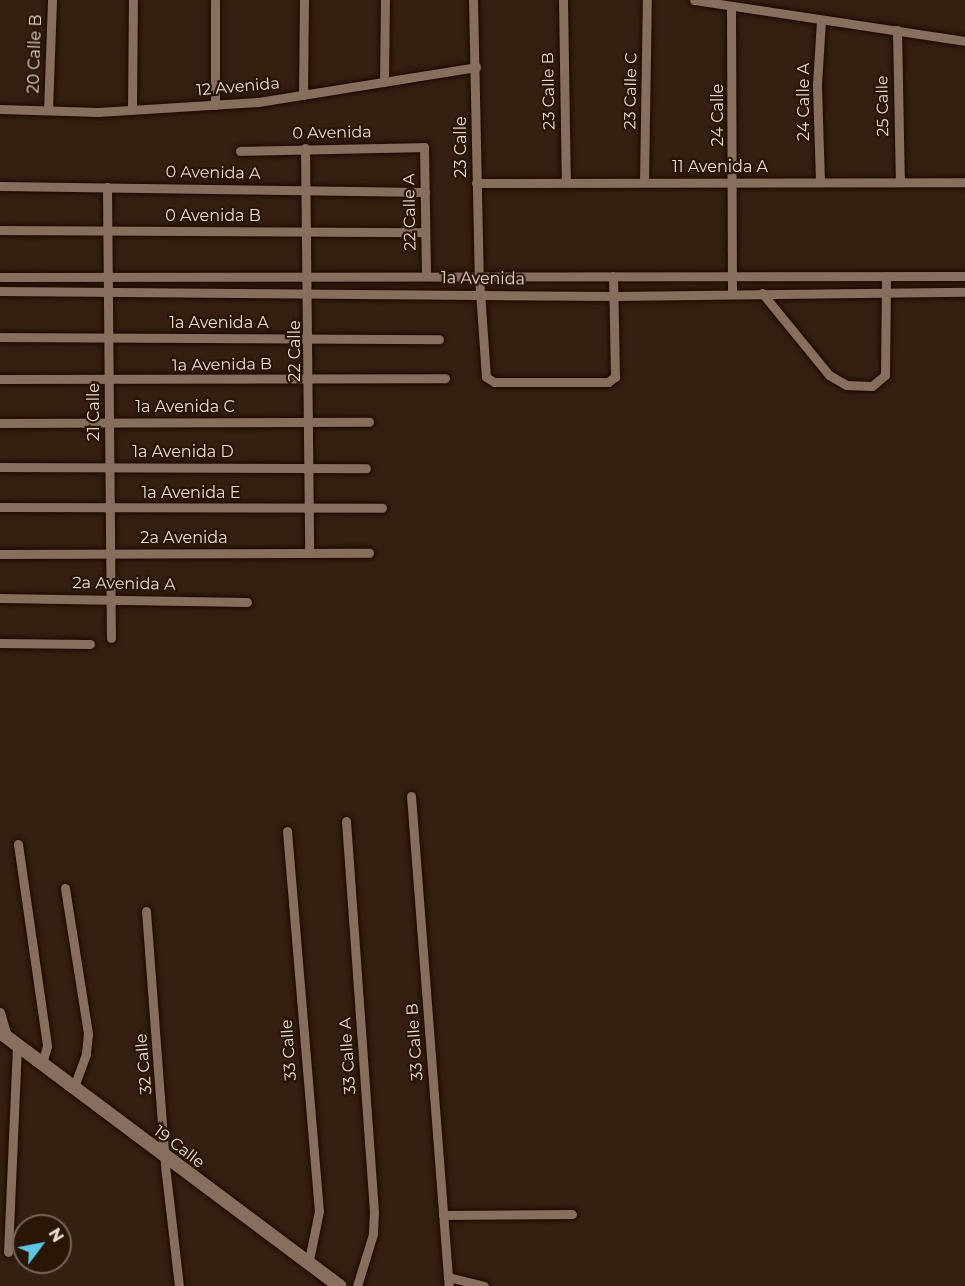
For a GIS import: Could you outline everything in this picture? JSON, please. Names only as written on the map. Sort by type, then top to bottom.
[{"type":"main road","name":"19 Calle","points":[[8,1037],[167,1160],[308,1265],[340,1286]]},
{"type":"street","name":"20 Calle B","points":[[48,110],[52,0]]},
{"type":"street","points":[[132,110],[133,0]]},
{"type":"street","points":[[215,0],[215,105]]},
{"type":"street","points":[[303,95],[304,0]]},
{"type":"street","points":[[384,82],[385,0]]},
{"type":"street","name":"23 Calle","points":[[473,0],[479,277],[486,377],[494,382],[608,382],[615,377],[616,370],[614,296]]},
{"type":"street","name":"23 Calle B","points":[[563,0],[566,182]]},
{"type":"street","name":"23 Calle C","points":[[644,182],[647,0]]},
{"type":"street","points":[[694,0],[731,8],[965,40]]},
{"type":"street","name":"24 Calle","points":[[731,8],[734,182],[732,294]]},
{"type":"street","name":"24 Calle A","points":[[820,182],[817,84],[821,21]]},
{"type":"street","name":"25 Calle","points":[[897,30],[900,182]]},
{"type":"street","name":"12 Avenida","points":[[0,110],[132,110],[215,105],[303,95],[476,68]]},
{"type":"street","name":"0 Avenida","points":[[240,151],[424,147]]},
{"type":"street","name":"22 Calle A","points":[[424,147],[426,276]]},
{"type":"street","name":"22 Calle","points":[[305,148],[310,339],[309,553]]},
{"type":"street","name":"11 Avenida A","points":[[476,183],[965,182]]},
{"type":"street","name":"0 Avenida A","points":[[0,186],[425,192]]},
{"type":"street","name":"21 Calle","points":[[106,187],[111,638]]},
{"type":"street","name":"0 Avenida B","points":[[0,230],[425,232]]},
{"type":"street","points":[[613,276],[614,296]]},
{"type":"street","points":[[762,294],[829,375],[846,385],[872,387],[885,375],[886,276]]},
{"type":"street","name":"1a Avenida","points":[[0,278],[965,276]]},
{"type":"street","name":"1a Avenida","points":[[0,291],[309,290],[614,296],[965,292]]},
{"type":"street","name":"1a Avenida A","points":[[0,337],[439,339]]},
{"type":"street","name":"1a Avenida B","points":[[0,379],[108,381],[445,378]]},
{"type":"street","name":"1a Avenida C","points":[[0,423],[369,422]]},
{"type":"street","name":"1a Avenida D","points":[[0,466],[366,468]]},
{"type":"street","name":"1a Avenida E","points":[[0,507],[382,508]]},
{"type":"street","name":"2a Avenida","points":[[0,554],[369,553]]},
{"type":"street","name":"2a Avenida A","points":[[0,598],[247,602]]},
{"type":"street","points":[[0,643],[90,644]]},
{"type":"street","name":"33 Calle B","points":[[411,796],[448,1281]]},
{"type":"street","name":"33 Calle A","points":[[346,821],[374,1212],[373,1234],[357,1286]]},
{"type":"street","name":"33 Calle","points":[[287,831],[319,1211],[308,1265]]},
{"type":"street","points":[[18,844],[47,1046],[42,1063]]},
{"type":"street","points":[[65,888],[88,1034],[86,1054],[74,1087]]},
{"type":"street","name":"32 Calle","points":[[146,911],[179,1286]]},
{"type":"street","points":[[0,1012],[8,1037],[8,1252]]},
{"type":"street","points":[[443,1215],[572,1214]]},
{"type":"street","points":[[448,1281],[484,1286]]}]
